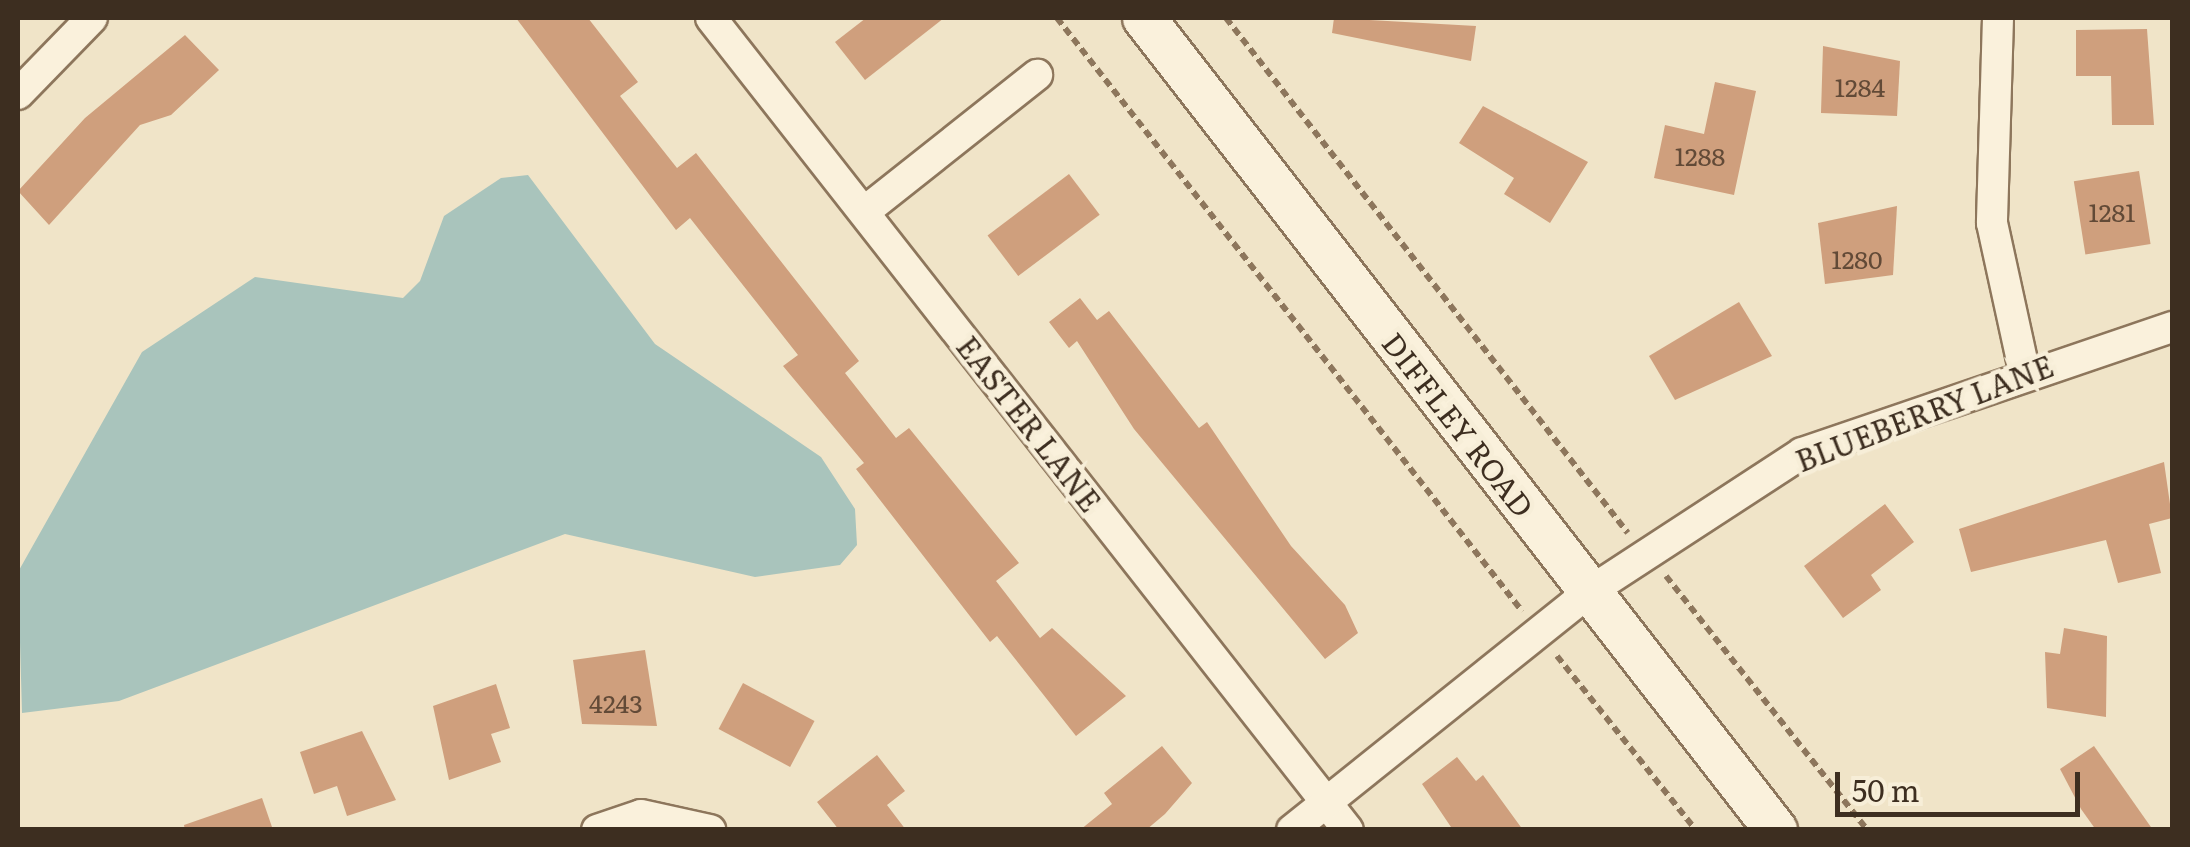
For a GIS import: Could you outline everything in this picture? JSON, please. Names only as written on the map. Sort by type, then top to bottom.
[{"type":"main road","name":"DIFFLEY ROAD","points":[[1144,18],[1776,830]]},
{"type":"street","name":"EASTER LANE","points":[[712,18],[1348,830]]},
{"type":"street","points":[[1998,18],[1992,222],[2024,370]]},
{"type":"street","points":[[18,94],[73,24]]},
{"type":"street","points":[[864,212],[1037,74]]},
{"type":"street","name":"BLUEBERRY LANE","points":[[1292,830],[1589,592],[1802,453],[2024,370],[2172,328]]},
{"type":"street","points":[[598,830],[641,815],[710,830]]},
{"type":"path","points":[[1057,18],[1696,830]]},
{"type":"path","points":[[1226,18],[1645,555],[1868,830]]},
{"type":"water","points":[[528,175],[655,344],[821,457],[855,509],[857,545],[840,565],[755,577],[565,534],[119,701],[22,713],[18,572],[142,352],[255,277],[403,298],[420,281],[444,216],[501,178]]},
{"type":"building","points":[[516,18],[588,18],[638,82],[620,96],[677,168],[696,153],[859,361],[845,373],[896,438],[909,428],[1019,563],[996,581],[1040,638],[1052,628],[1126,696],[1076,736],[997,636],[990,642],[856,469],[864,463],[783,366],[798,355],[690,218],[676,230]]},
{"type":"building","points":[[866,18],[944,18],[865,80],[835,42]]},
{"type":"building","points":[[1334,18],[1476,26],[1471,61],[1332,33]]},
{"type":"building","points":[[2147,29],[2154,125],[2112,125],[2111,76],[2076,76],[2076,30]]},
{"type":"building","points":[[185,35],[219,70],[171,115],[140,125],[49,225],[18,191],[85,118]]},
{"type":"building","points":[[1823,46],[1900,61],[1897,116],[1821,113]]},
{"type":"building","points":[[1715,82],[1756,91],[1734,195],[1654,178],[1665,125],[1704,134]]},
{"type":"building","points":[[1483,106],[1588,162],[1550,223],[1504,194],[1514,178],[1459,143]]},
{"type":"building","points":[[2139,171],[2151,244],[2085,254],[2074,181]]},
{"type":"building","points":[[1069,174],[1100,215],[1018,276],[988,235]]},
{"type":"building","points":[[1897,206],[1893,275],[1825,284],[1818,223]]},
{"type":"building","points":[[1080,298],[1097,320],[1109,311],[1199,428],[1207,422],[1291,546],[1345,605],[1358,633],[1325,659],[1134,429],[1077,341],[1069,348],[1049,322]]},
{"type":"building","points":[[1739,302],[1772,356],[1675,400],[1649,356]]},
{"type":"building","points":[[2164,462],[2172,518],[2149,524],[2161,573],[2118,583],[2106,540],[1971,572],[1959,529]]},
{"type":"building","points":[[1885,504],[1914,542],[1871,575],[1881,590],[1843,618],[1804,566]]},
{"type":"building","points":[[2064,628],[2107,636],[2106,717],[2047,708],[2045,652],[2060,654]]},
{"type":"building","points":[[645,650],[657,726],[582,724],[573,660]]},
{"type":"building","points":[[743,683],[815,721],[790,767],[719,729]]},
{"type":"building","points":[[496,684],[510,728],[491,734],[501,762],[449,780],[433,706]]},
{"type":"building","points":[[362,731],[396,800],[347,816],[337,786],[314,794],[300,752]]},
{"type":"building","points":[[1162,746],[1192,783],[1165,814],[1146,830],[1080,830],[1112,804],[1104,793]]},
{"type":"building","points":[[2094,746],[2153,830],[2096,830],[2081,809],[2060,769]]},
{"type":"building","points":[[877,755],[905,791],[887,805],[906,830],[839,830],[817,802]]},
{"type":"building","points":[[1457,757],[1476,781],[1483,775],[1523,830],[1453,830],[1422,784]]},
{"type":"building","points":[[262,798],[273,830],[185,830],[184,825]]}]
